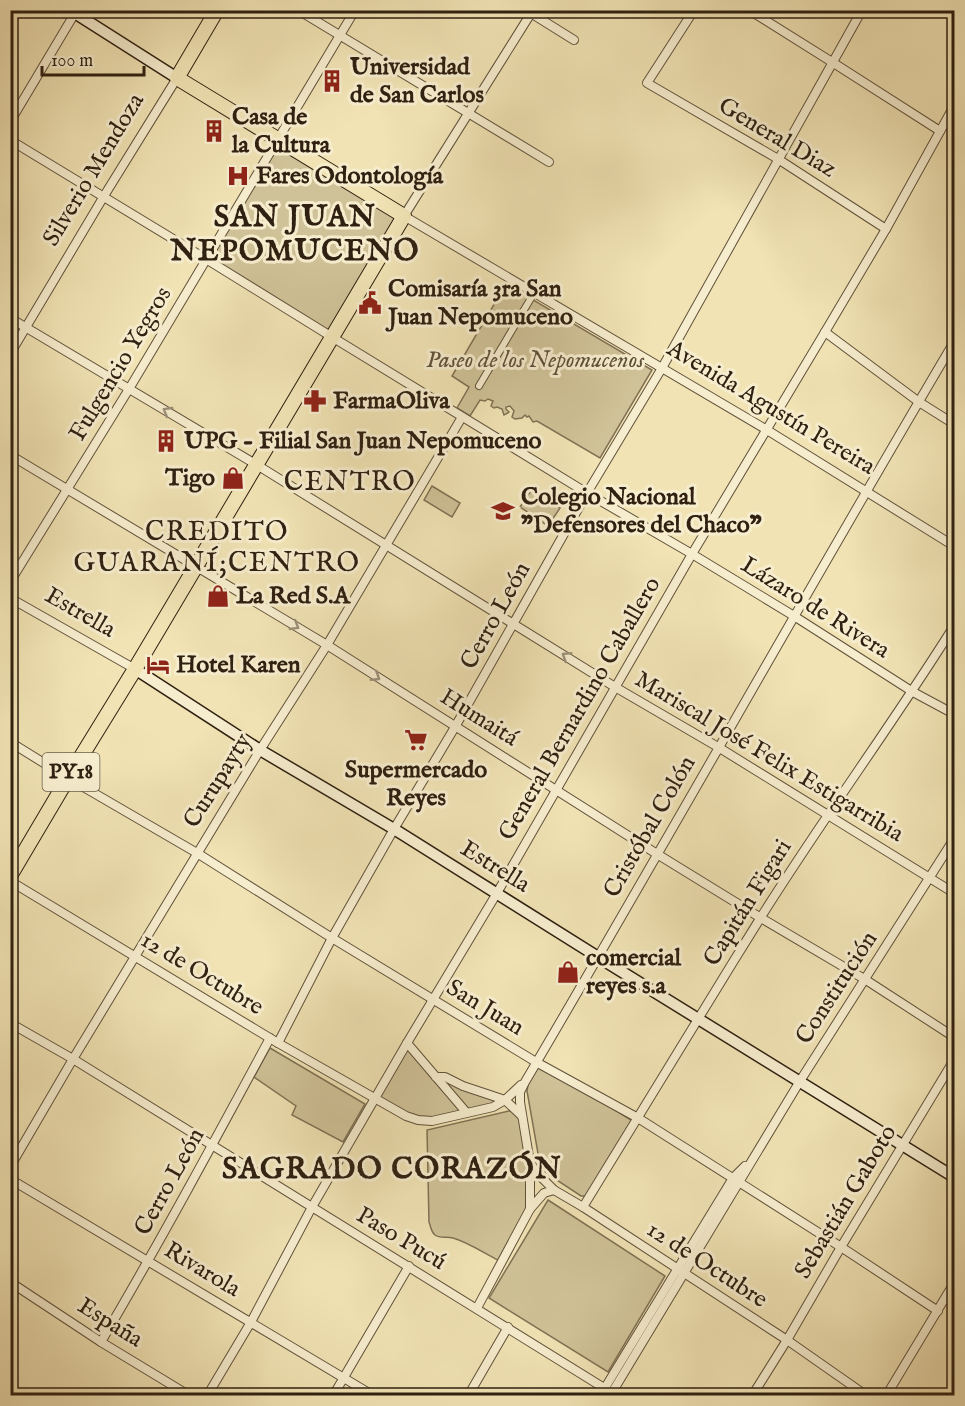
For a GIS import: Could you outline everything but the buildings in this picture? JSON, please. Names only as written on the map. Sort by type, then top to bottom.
[{"type":"highway","name":"Silverio Mendoza","points":[[177,78],[217,10]]},
{"type":"highway","name":"Avenida Agustín Pereira","points":[[177,78],[404,216]]},
{"type":"highway","points":[[332,337],[404,216]]},
{"type":"highway","name":"PY18","points":[[10,876],[332,337]]},
{"type":"main road","name":"Avenida Agustín Pereira","points":[[73,12],[177,78]]},
{"type":"main road","name":"Estrella","points":[[135,669],[260,750],[394,829],[954,1177]]},
{"type":"street","points":[[298,10],[549,162]]},
{"type":"street","name":"Fulgencio Yegros","points":[[10,582],[129,389],[355,10]]},
{"type":"street","name":"General Diaz","points":[[694,10],[647,83],[778,159],[886,229]]},
{"type":"street","points":[[749,10],[940,130]]},
{"type":"street","name":"Cerro León","points":[[278,1043],[332,938],[456,727],[587,493],[662,368],[861,10]]},
{"type":"street","points":[[10,122],[73,12]]},
{"type":"street","points":[[404,216],[530,12],[574,40]]},
{"type":"street","name":"Silverio Mendoza","points":[[10,354],[177,78]]},
{"type":"street","name":"General Bernardino Caballero","points":[[207,1395],[251,1322],[312,1207],[375,1098],[497,893],[692,554],[886,229],[954,106]]},
{"type":"street","name":"Lázaro de Rivera","points":[[10,140],[587,493],[794,616],[913,692],[954,714]]},
{"type":"street","name":"Avenida Agustín Pereira","points":[[404,216],[766,430],[954,546]]},
{"type":"street","points":[[479,386],[534,293]]},
{"type":"street","name":"Mariscal José Felix Estigarribia","points":[[10,318],[256,465],[954,893]]},
{"type":"street","points":[[825,333],[919,402],[954,424]]},
{"type":"street","name":"Cristóbal Colón","points":[[525,1082],[954,342]]},
{"type":"street","name":"Curupayty","points":[[10,1167],[197,853],[327,645],[462,417]]},
{"type":"street","name":"Humaitá","points":[[10,455],[327,645],[657,854],[866,980],[954,1037]]},
{"type":"street","name":"Estrella","points":[[10,598],[135,669]]},
{"type":"street","name":"Capitán Figari","points":[[583,1207],[761,918],[828,814],[913,692],[954,626]]},
{"type":"street","name":"San Juan","points":[[10,742],[197,853],[536,1062],[638,1118],[938,1311]]},
{"type":"street","name":"Constitución","points":[[600,1395],[611,1392],[736,1180],[753,1158],[954,839]]},
{"type":"street","name":"12 de Octubre","points":[[10,881],[278,1043],[406,1116],[432,1121],[493,1107],[505,1100]]},
{"type":"street","name":"Paso Pucú","points":[[10,1023],[73,1059],[611,1392]]},
{"type":"street","name":"Cerro León","points":[[100,1342],[213,1146],[270,1038]]},
{"type":"street","points":[[407,1043],[466,1112]]},
{"type":"street","name":"Sebastián Gaboto","points":[[752,1395],[954,1060]]},
{"type":"street","points":[[436,1077],[446,1077],[463,1086],[505,1100],[523,1117]]},
{"type":"street","points":[[505,1100],[525,1082]]},
{"type":"street","points":[[525,1082],[520,1092],[520,1102],[531,1163],[530,1209]]},
{"type":"street","name":"12 de Octubre","points":[[531,1163],[536,1172],[554,1190],[682,1271],[867,1395]]},
{"type":"street","name":"Rivarola","points":[[10,1179],[374,1395]]},
{"type":"street","points":[[477,1308],[530,1209],[544,1193],[554,1190]]},
{"type":"street","points":[[333,1395],[409,1266]]},
{"type":"street","name":"España","points":[[10,1282],[100,1342],[190,1395]]},
{"type":"street","points":[[886,1395],[954,1283]]},
{"type":"street","points":[[468,1395],[508,1327]]},
{"type":"green space","points":[[279,141],[402,216],[331,336],[208,258]]},
{"type":"green space","name":"Paseo de los Nepomucenos","points":[[506,284],[652,370],[600,458],[537,421],[533,422],[529,416],[525,415],[515,419],[512,417],[514,411],[510,406],[506,407],[509,412],[504,415],[502,409],[491,406],[493,401],[488,399],[480,400],[470,416],[457,408],[469,387],[452,376]]},
{"type":"green space","points":[[432,486],[460,503],[452,517],[424,500]]},
{"type":"green space","points":[[532,489],[560,508],[548,526],[520,507]]},
{"type":"green space","points":[[407,1043],[436,1077],[498,1099],[493,1107],[418,1120],[375,1098]]},
{"type":"green space","points":[[270,1048],[365,1104],[343,1142],[292,1115],[296,1106],[254,1077]]},
{"type":"green space","points":[[544,1065],[631,1120],[586,1196],[581,1196],[546,1173],[540,1165],[527,1091],[538,1067]]},
{"type":"green space","points":[[513,1110],[523,1117],[528,1209],[500,1261],[465,1243],[451,1237],[439,1237],[433,1232],[429,1222],[427,1130]]},
{"type":"green space","points":[[548,1200],[665,1276],[608,1372],[489,1298]]},
{"type":"place","name":"Universidad de San Carlos","points":[[332,81]]},
{"type":"place","name":"Casa de la Cultura","points":[[214,131]]},
{"type":"place","name":"Fares Odontología","points":[[238,176]]},
{"type":"place","name":"Comisaría 3ra San Juan Nepomuceno","points":[[370,303]]},
{"type":"place","name":"FarmaOliva","points":[[315,401]]},
{"type":"place","name":"UPG - Filial San Juan Nepomuceno","points":[[166,441]]},
{"type":"place","name":"Tigo","points":[[233,478]]},
{"type":"place","name":"Colegio Nacional \"Defensores del Chaco\"","points":[[503,511]]},
{"type":"place","name":"La Red S.A","points":[[218,596]]},
{"type":"place","name":"Hotel Karen","points":[[158,665]]},
{"type":"place","name":"Supermercado Reyes","points":[[416,740]]},
{"type":"place","name":"comercial reyes s.a","points":[[568,972]]},
{"type":"district","name":"SAN JUAN NEPOMUCENO","points":[[295,235]]},
{"type":"district","name":"CENTRO","points":[[350,483]]},
{"type":"district","name":"CREDITO GUARANÍ;CENTRO","points":[[217,548]]},
{"type":"district","name":"SAGRADO CORAZÓN","points":[[392,1170]]}]
